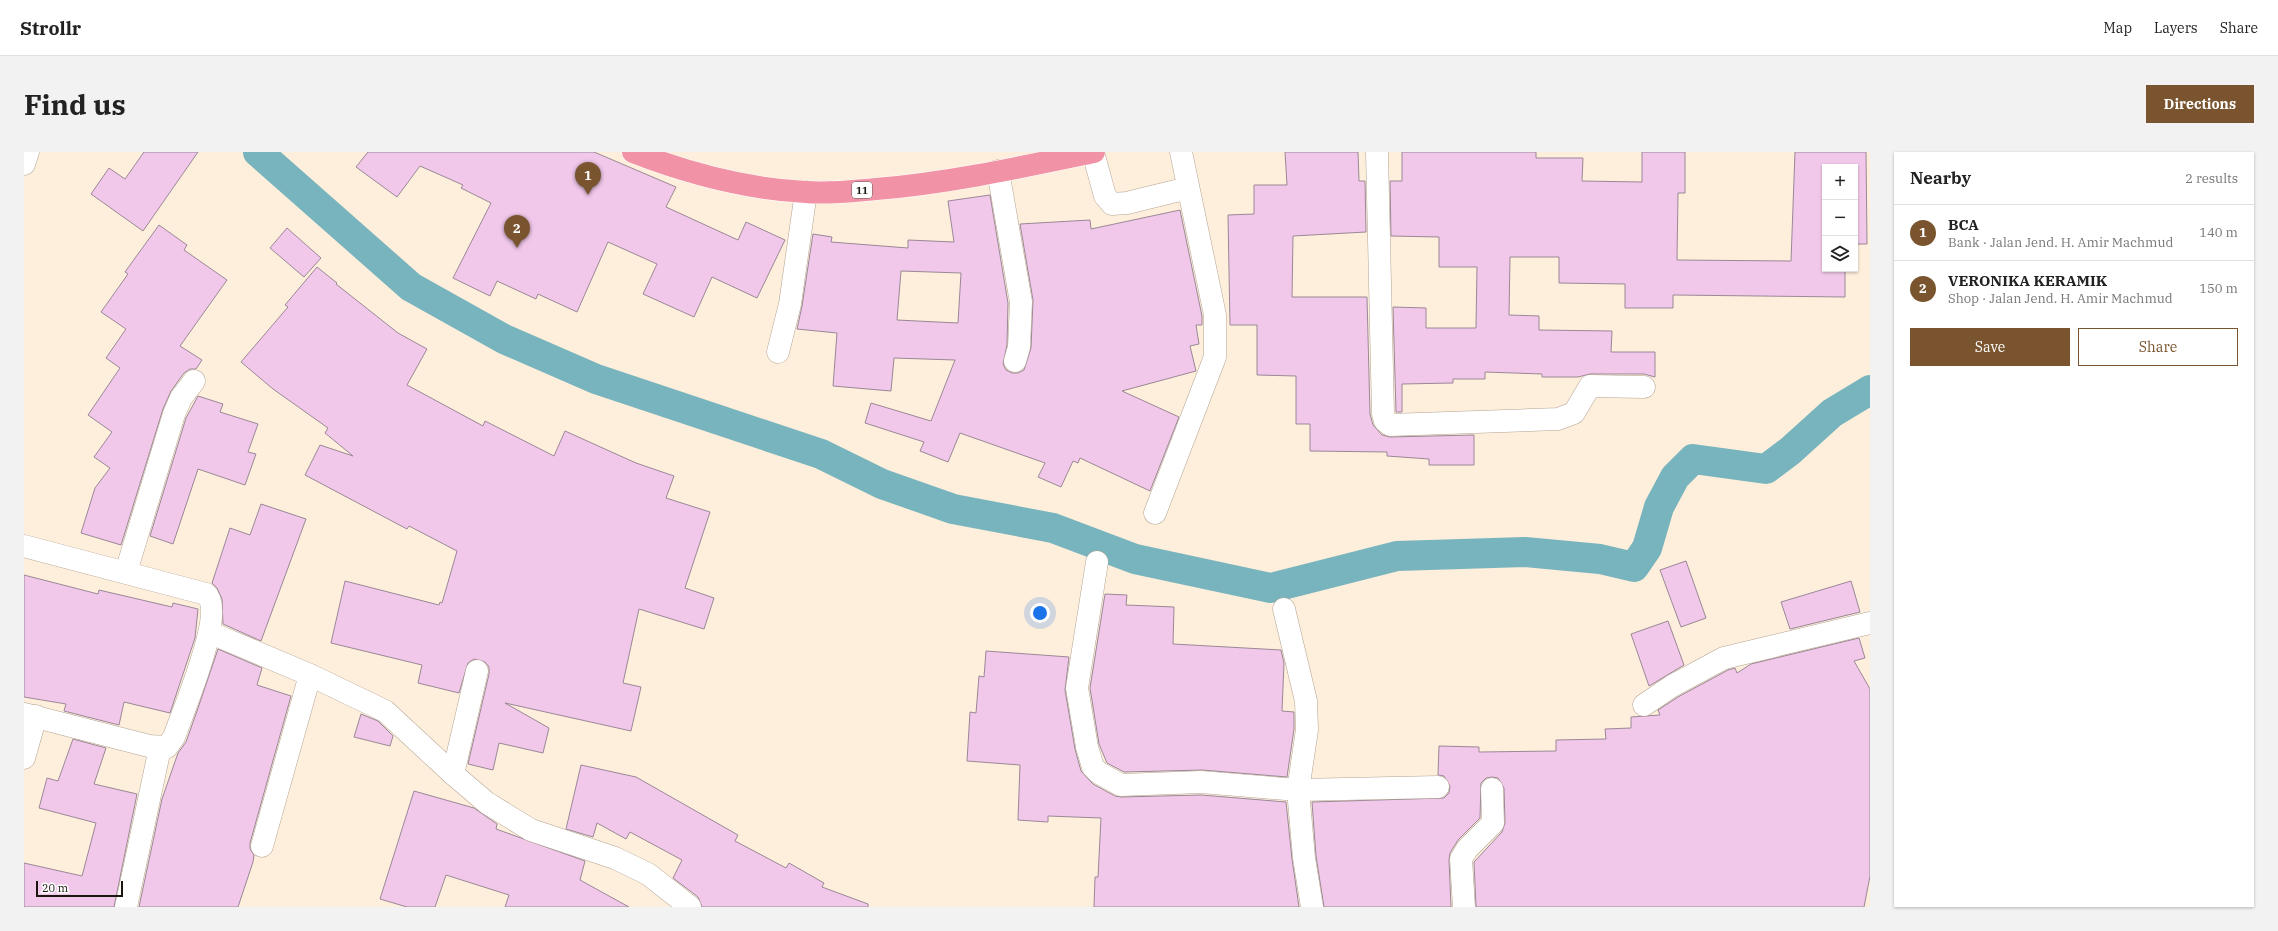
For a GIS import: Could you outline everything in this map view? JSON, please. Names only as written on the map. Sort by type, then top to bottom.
[{"type":"highway","name":"11","points":[[632,152],[663,164],[703,175],[741,183],[806,192],[897,187],[998,171],[1094,152]]},
{"type":"street","points":[[24,164],[28,152]]},
{"type":"street","points":[[1094,152],[1106,196],[1112,204],[1128,204],[1188,188]]},
{"type":"street","points":[[1155,513],[1215,357],[1215,315],[1181,152]]},
{"type":"street","points":[[1377,152],[1383,414],[1386,421],[1390,425],[1558,419],[1574,413],[1590,386],[1644,387]]},
{"type":"street","points":[[998,171],[1021,302],[1019,347],[1015,361]]},
{"type":"street","points":[[778,352],[790,304],[806,192]]},
{"type":"street","points":[[126,572],[174,414],[181,398],[194,381]]},
{"type":"street","points":[[24,546],[206,594],[211,598],[213,606],[211,633],[174,737],[167,747],[160,748],[30,715],[24,758]]},
{"type":"street","points":[[1097,562],[1077,688],[1080,713],[1094,767],[1099,773],[1121,785],[1201,782],[1298,790],[1438,787]]},
{"type":"street","points":[[1284,609],[1306,701],[1308,730],[1298,790],[1304,858],[1312,907]]},
{"type":"street","points":[[1644,706],[1672,686],[1724,658],[1870,622]]},
{"type":"street","points":[[211,633],[310,675],[386,711],[453,774],[487,803],[530,830],[615,858],[648,874],[690,907]]},
{"type":"street","points":[[453,774],[477,670]]},
{"type":"street","points":[[262,846],[310,675]]},
{"type":"street","points":[[126,907],[160,748]]},
{"type":"street","points":[[1464,907],[1461,859],[1467,849],[1493,823],[1492,789]]},
{"type":"building","points":[[144,152],[198,152],[143,231],[91,194],[109,168],[125,179]]},
{"type":"building","points":[[368,152],[594,152],[676,187],[666,207],[738,240],[746,222],[785,240],[757,298],[712,277],[694,317],[643,294],[657,264],[608,242],[577,312],[538,294],[536,299],[497,281],[490,296],[453,278],[491,203],[461,188],[463,185],[420,166],[397,197],[356,167]]},
{"type":"building","points":[[1285,152],[1358,152],[1359,181],[1365,181],[1366,232],[1293,236],[1292,297],[1367,297],[1370,414],[1373,425],[1382,435],[1390,437],[1474,435],[1474,465],[1429,465],[1429,459],[1387,456],[1387,452],[1310,451],[1310,424],[1296,424],[1296,376],[1257,375],[1257,325],[1230,325],[1228,215],[1254,214],[1254,185],[1287,185]]},
{"type":"building","points":[[1402,152],[1536,152],[1536,158],[1583,158],[1582,181],[1642,182],[1642,152],[1685,152],[1685,193],[1678,193],[1677,260],[1791,261],[1795,152],[1866,152],[1867,244],[1858,244],[1858,164],[1822,164],[1822,272],[1845,272],[1845,297],[1673,295],[1673,308],[1625,308],[1625,284],[1559,283],[1559,257],[1510,257],[1509,315],[1539,316],[1539,330],[1612,331],[1611,352],[1655,352],[1655,377],[1644,374],[1590,374],[1578,377],[1542,377],[1542,374],[1485,372],[1485,379],[1453,379],[1453,383],[1402,384],[1402,412],[1396,412],[1393,307],[1426,308],[1426,328],[1476,328],[1477,267],[1439,267],[1439,237],[1391,236],[1390,181],[1402,181]]},
{"type":"building","points":[[990,195],[1008,303],[1007,345],[1003,364],[1006,370],[1012,373],[1018,373],[1024,370],[1031,348],[1033,300],[1020,224],[1090,220],[1091,229],[1180,210],[1202,316],[1202,325],[1196,325],[1199,344],[1190,346],[1196,371],[1122,391],[1179,417],[1150,491],[1080,458],[1078,463],[1073,461],[1061,487],[1038,477],[1045,463],[960,433],[948,462],[920,451],[924,442],[865,423],[871,403],[931,421],[955,360],[894,358],[891,391],[833,386],[837,333],[797,329],[813,234],[832,237],[831,242],[908,248],[908,240],[954,242],[948,201]],"holes":[[[901,271],[961,273],[958,323],[897,320]]]},
{"type":"building","points":[[159,225],[187,245],[184,250],[227,280],[180,346],[202,360],[196,369],[190,369],[184,373],[171,391],[163,409],[121,545],[81,533],[95,488],[110,468],[94,457],[112,432],[88,415],[120,368],[106,358],[126,329],[101,312],[128,274],[125,272]]},
{"type":"building","points":[[287,228],[321,258],[304,277],[270,248]]},
{"type":"building","points":[[317,267],[398,333],[427,349],[407,385],[483,426],[485,421],[554,456],[565,431],[636,463],[674,476],[666,498],[710,512],[685,588],[714,598],[704,629],[639,609],[623,683],[641,687],[631,731],[505,703],[549,728],[543,753],[499,743],[493,770],[468,764],[489,674],[489,667],[485,662],[474,659],[468,663],[459,693],[418,683],[422,665],[331,643],[345,581],[439,605],[440,602],[442,603],[457,551],[409,526],[407,529],[305,475],[320,445],[353,456],[325,433],[328,428],[273,389],[241,362],[288,307],[285,305]]},
{"type":"building","points":[[198,396],[223,404],[220,412],[258,424],[248,452],[256,454],[245,485],[198,469],[173,544],[150,536],[186,418]]},
{"type":"building","points":[[261,504],[306,519],[261,641],[223,624],[222,599],[217,588],[212,583],[230,528],[250,535]]},
{"type":"building","points":[[1686,561],[1706,618],[1681,627],[1660,570]]},
{"type":"building","points":[[24,575],[98,594],[99,590],[172,607],[173,603],[198,609],[195,638],[170,713],[124,702],[119,725],[64,711],[66,704],[24,697]]},
{"type":"building","points":[[1851,581],[1860,612],[1790,629],[1781,602]]},
{"type":"building","points":[[1105,594],[1127,595],[1126,605],[1174,607],[1173,644],[1281,650],[1284,663],[1282,711],[1294,712],[1294,729],[1287,777],[1202,770],[1124,772],[1107,763],[1099,744],[1090,688]]},
{"type":"building","points":[[1668,621],[1684,665],[1649,686],[1631,634]]},
{"type":"building","points":[[1859,638],[1865,658],[1854,661],[1870,689],[1870,876],[1864,907],[1476,907],[1474,862],[1502,832],[1505,823],[1504,788],[1498,778],[1492,777],[1486,778],[1481,783],[1480,818],[1458,840],[1450,853],[1451,907],[1324,907],[1316,856],[1312,802],[1444,798],[1449,793],[1450,786],[1444,776],[1438,775],[1439,746],[1479,747],[1479,752],[1556,751],[1556,740],[1606,739],[1605,729],[1631,728],[1631,717],[1660,715],[1658,710],[1678,697],[1728,670],[1735,668],[1737,673],[1751,664]]},
{"type":"building","points":[[218,649],[262,668],[257,685],[291,696],[250,843],[250,849],[254,855],[253,862],[238,907],[139,907],[162,799],[178,753],[186,742]]},
{"type":"building","points":[[986,651],[1069,657],[1065,690],[1075,749],[1081,771],[1093,784],[1115,796],[1201,795],[1286,802],[1299,907],[1094,907],[1095,877],[1098,877],[1101,818],[1048,816],[1048,822],[1018,820],[1020,765],[967,761],[970,712],[976,713],[979,676],[984,677]]},
{"type":"building","points":[[361,714],[378,721],[393,736],[390,746],[354,737]]},
{"type":"building","points":[[73,739],[106,748],[94,784],[137,794],[114,907],[24,907],[24,863],[82,876],[96,823],[39,808],[47,778],[58,781]]},
{"type":"building","points":[[581,765],[636,777],[738,835],[735,841],[786,868],[789,863],[824,883],[822,887],[868,904],[868,907],[702,907],[698,897],[673,878],[682,860],[630,832],[626,839],[597,823],[593,837],[566,829]]},
{"type":"building","points":[[414,791],[474,808],[497,824],[496,829],[585,861],[580,880],[629,907],[505,907],[509,895],[446,875],[435,907],[407,907],[380,899]]},
{"type":"waterway","points":[[258,152],[411,287],[504,339],[596,379],[821,454],[882,484],[953,509],[1053,528],[1135,559],[1271,588],[1397,556],[1525,552],[1600,559],[1634,567],[1647,548],[1659,507],[1675,477],[1693,459],[1766,469],[1790,451],[1832,413],[1870,390]]},
{"type":"place","name":"BCA","points":[[588,195]]},
{"type":"place","name":"VERONIKA KERAMIK","points":[[517,248]]}]
